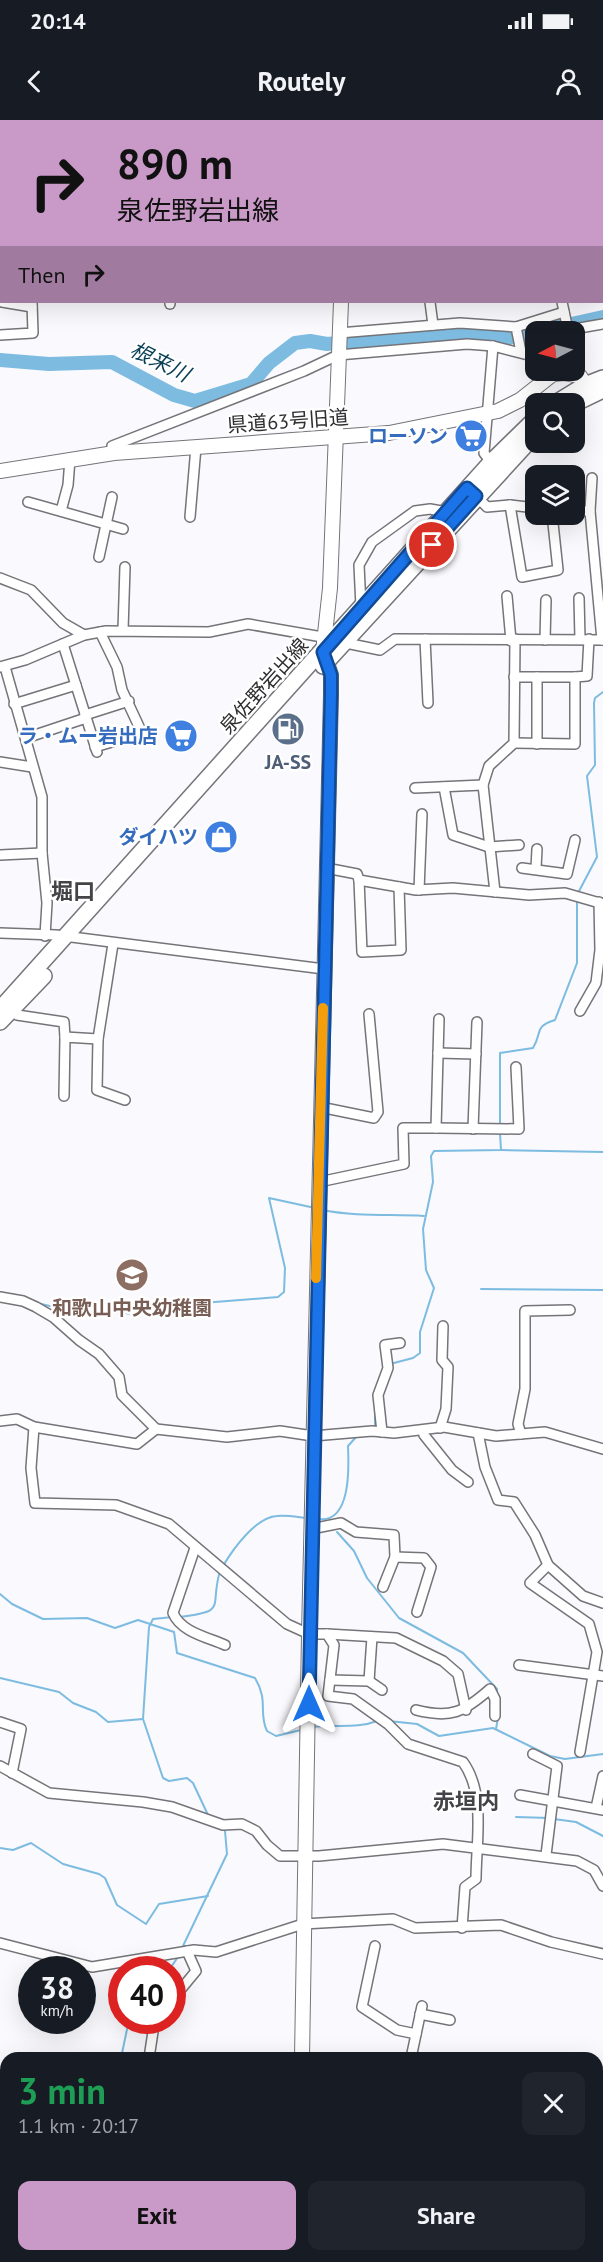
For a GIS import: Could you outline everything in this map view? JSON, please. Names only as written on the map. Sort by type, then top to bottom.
[{"type":"main road","points":[[593,390],[603,378]]},
{"type":"main road","name":"泉佐野岩出線","points":[[0,1022],[7,1010],[330,647],[472,492],[491,462],[525,429]]},
{"type":"main road","name":"泉佐野岩出線","points":[[330,647],[447,512],[525,444]]},
{"type":"street","points":[[302,2052],[311,1529],[331,694],[330,588],[340,303]]},
{"type":"street","points":[[430,303],[433,325]]},
{"type":"street","points":[[562,303],[564,321]]},
{"type":"street","points":[[0,335],[33,333],[32,304]]},
{"type":"street","points":[[339,334],[460,323],[516,328],[564,312]]},
{"type":"street","points":[[585,327],[603,324]]},
{"type":"street","points":[[516,328],[525,352]]},
{"type":"street","points":[[114,453],[112,446],[304,371],[338,352],[467,344],[525,352]]},
{"type":"street","points":[[491,462],[484,453],[493,346]]},
{"type":"street","name":"県道63号旧道","points":[[0,471],[114,453],[389,433],[498,411],[520,400],[542,381]]},
{"type":"street","points":[[190,517],[195,447]]},
{"type":"street","points":[[61,511],[68,485],[70,459]]},
{"type":"street","points":[[45,936],[47,903],[42,853],[42,797],[32,767],[27,738],[3,667],[84,635],[100,632],[123,630],[209,632],[248,624],[330,647],[380,650],[395,639],[603,640],[590,511],[592,478]]},
{"type":"street","points":[[472,492],[487,507],[510,505],[525,507]]},
{"type":"street","points":[[99,557],[112,497]]},
{"type":"street","points":[[28,502],[123,530]]},
{"type":"street","points":[[510,505],[522,577],[558,570],[553,525]]},
{"type":"street","points":[[362,608],[359,565],[372,542],[415,511],[430,509],[447,512]]},
{"type":"street","points":[[585,511],[590,511]]},
{"type":"street","points":[[123,630],[125,567]]},
{"type":"street","points":[[0,578],[31,590],[63,623],[84,635]]},
{"type":"street","points":[[507,596],[513,640],[514,743]]},
{"type":"street","points":[[514,677],[587,676],[579,598]]},
{"type":"street","points":[[545,640],[546,600]]},
{"type":"street","points":[[63,644],[96,749],[142,733],[122,690],[117,667],[100,632]]},
{"type":"street","points":[[425,639],[428,703]]},
{"type":"street","points":[[537,677],[537,744]]},
{"type":"street","points":[[495,892],[483,785],[489,766],[514,743],[575,744],[575,677]]},
{"type":"street","points":[[14,704],[76,685]]},
{"type":"street","points":[[27,738],[129,701]]},
{"type":"street","points":[[0,762],[32,767]]},
{"type":"street","points":[[415,788],[483,785]]},
{"type":"street","points":[[444,787],[453,835],[489,847],[519,845]]},
{"type":"street","points":[[419,890],[422,814]]},
{"type":"street","points":[[573,895],[567,874],[575,840]]},
{"type":"street","points":[[536,868],[537,849]]},
{"type":"street","points":[[0,855],[42,853]]},
{"type":"street","points":[[326,868],[351,871],[357,874],[362,952],[401,950],[399,887]]},
{"type":"street","points":[[522,868],[536,868],[567,874]]},
{"type":"street","points":[[359,880],[419,890],[453,888],[529,895],[573,895],[601,903],[600,950],[596,983],[580,1011]]},
{"type":"street","points":[[0,933],[45,936],[324,969]]},
{"type":"street","points":[[113,944],[98,1039],[97,1090],[125,1100]]},
{"type":"street","points":[[7,1010],[17,1015],[64,1022],[64,1096]]},
{"type":"street","points":[[320,1107],[374,1118],[378,1112],[369,1014]]},
{"type":"street","points":[[436,1128],[439,1019]]},
{"type":"street","points":[[473,1129],[477,1022]]},
{"type":"street","points":[[65,1037],[98,1039]]},
{"type":"street","points":[[438,1053],[476,1054]]},
{"type":"street","points":[[319,1182],[404,1164],[403,1128],[519,1129],[516,1067]]},
{"type":"street","points":[[0,1297],[23,1301],[53,1317],[99,1354],[119,1377],[122,1395],[156,1429],[227,1437],[280,1431],[313,1436],[440,1428],[496,1436],[545,1432],[603,1449]]},
{"type":"street","points":[[521,1434],[518,1424],[525,1389],[525,1311],[570,1310]]},
{"type":"street","points":[[440,1428],[446,1409],[448,1367],[442,1360],[443,1326]]},
{"type":"street","points":[[377,1431],[378,1395],[388,1368],[385,1345],[400,1343]]},
{"type":"street","points":[[0,1421],[17,1419],[34,1427],[137,1444],[156,1429]]},
{"type":"street","points":[[34,1427],[31,1468],[34,1503],[116,1505],[169,1524],[287,1624],[309,1634],[396,1638],[443,1661],[458,1674],[466,1710]]},
{"type":"street","points":[[423,1430],[424,1436],[452,1470],[468,1482]]},
{"type":"street","points":[[478,1433],[485,1467],[498,1500],[514,1502],[535,1534],[548,1565],[583,1596],[603,1603]]},
{"type":"street","points":[[311,1529],[341,1524],[356,1532],[393,1534],[394,1557],[382,1587]]},
{"type":"street","points":[[195,1548],[173,1613],[177,1622],[189,1630],[225,1645]]},
{"type":"street","points":[[394,1557],[424,1558],[431,1567],[417,1612]]},
{"type":"street","points":[[548,1565],[530,1583],[589,1624],[597,1652],[598,1675],[580,1752]]},
{"type":"street","points":[[327,1634],[334,1646],[328,1696],[353,1699],[388,1724],[408,1744],[463,1762],[474,1780],[477,1815],[476,1879],[465,1887],[462,1928]]},
{"type":"street","points":[[369,1681],[372,1637]]},
{"type":"street","points":[[519,1665],[598,1675]]},
{"type":"street","points":[[330,1680],[369,1681],[382,1690]]},
{"type":"street","points":[[416,1710],[433,1714],[466,1710],[490,1689],[495,1699],[495,1716]]},
{"type":"street","points":[[0,1722],[21,1729],[12,1773]]},
{"type":"street","points":[[533,1754],[557,1766],[546,1856]]},
{"type":"street","points":[[0,1766],[49,1793],[143,1802],[172,1807],[223,1825],[242,1824],[256,1831],[280,1856],[443,1844],[577,1861],[594,1870],[603,1886]]},
{"type":"street","points":[[520,1795],[553,1799],[599,1809],[603,1776]]},
{"type":"street","points":[[0,1943],[92,1966],[187,1951],[216,1952],[303,1924],[393,1919],[415,1928],[501,1925],[551,1942],[603,1954]]},
{"type":"street","points":[[375,1946],[362,2007],[398,2030],[416,2034]]},
{"type":"street","points":[[186,1983],[196,1971],[187,1951]]},
{"type":"street","points":[[412,2052],[421,2010],[450,2020]]},
{"type":"street","points":[[150,2052],[153,2034]]},
{"type":"waterway","name":"根来川","points":[[0,360],[49,364],[112,362],[174,395],[195,401],[251,384],[269,363],[295,343],[310,341],[327,344],[434,334],[509,338],[603,317]]},
{"type":"waterway","points":[[578,893],[597,857],[587,776],[595,765],[594,703],[595,698],[603,692]]},
{"type":"waterway","points":[[500,1127],[500,1053],[533,1048],[541,1028],[555,1020],[577,963],[577,899]]},
{"type":"waterway","points":[[390,1364],[413,1358],[420,1353],[420,1332],[434,1288],[426,1270],[423,1229],[433,1182],[431,1156],[434,1151],[501,1150],[500,1133]]},
{"type":"waterway","points":[[501,1150],[603,1152]]},
{"type":"waterway","points":[[37,1303],[71,1311],[142,1314],[157,1313],[177,1305],[278,1297],[284,1292],[285,1268],[269,1198],[315,1208]]},
{"type":"waterway","points":[[323,1210],[424,1216]]},
{"type":"waterway","points":[[481,1289],[603,1290]]},
{"type":"waterway","points":[[0,1293],[15,1295]]},
{"type":"waterway","points":[[375,1410],[375,1428]]},
{"type":"waterway","points":[[318,1519],[329,1518],[337,1513],[342,1504],[348,1480],[348,1446],[357,1436]]},
{"type":"waterway","points":[[223,1566],[239,1543],[261,1522],[277,1516],[306,1518]]},
{"type":"waterway","points":[[337,1532],[354,1551],[367,1578],[399,1618],[463,1653],[497,1689],[497,1694]]},
{"type":"waterway","points":[[179,1617],[211,1610],[214,1606],[220,1571]]},
{"type":"waterway","points":[[0,1594],[12,1604],[43,1619],[87,1618],[115,1628],[138,1620],[174,1632],[177,1653],[255,1678],[262,1693],[263,1718],[267,1731],[276,1736],[301,1730]]},
{"type":"waterway","points":[[173,1617],[153,1619],[149,1627],[143,1719],[163,1778],[169,1781],[187,1778],[193,1783],[208,1815]]},
{"type":"waterway","points":[[0,1678],[59,1692],[73,1703],[96,1712],[108,1722],[143,1719]]},
{"type":"waterway","points":[[496,1729],[499,1712]]},
{"type":"waterway","points":[[312,1727],[354,1726],[377,1721]]},
{"type":"waterway","points":[[389,1721],[417,1724],[439,1736],[493,1728],[550,1756],[565,1759],[603,1754]]},
{"type":"waterway","points":[[516,1817],[549,1818]]},
{"type":"waterway","points":[[554,1819],[576,1822],[603,1836]]},
{"type":"waterway","points":[[183,1946],[227,1854],[225,1831]]},
{"type":"waterway","points":[[0,1848],[13,1850],[31,1843],[63,1864],[99,1874],[105,1878],[117,1905],[146,1924],[159,1904],[208,1896]]},
{"type":"waterway","points":[[122,2052],[126,2034]]},
{"type":"waterway","points":[[61,2262],[76,2262]]},
{"type":"slow traffic","points":[[316,1278],[323,1008]]},
{"type":"place","name":"ローソン","points":[[471,436]]},
{"type":"place","name":"JA-SS","points":[[288,729]]},
{"type":"place","name":"ラ・ムー岩出店","points":[[181,736]]},
{"type":"place","name":"ダイハツ","points":[[221,837]]},
{"type":"place","name":"和歌山中央幼稚園","points":[[132,1275]]},
{"type":"district","name":"堀口","points":[[73,891]]},
{"type":"district","name":"赤垣内","points":[[466,1801]]},
{"type":"route","points":[[309,1704],[331,694],[331,675],[323,652],[332,639],[467,488],[476,496],[432,545]]}]
